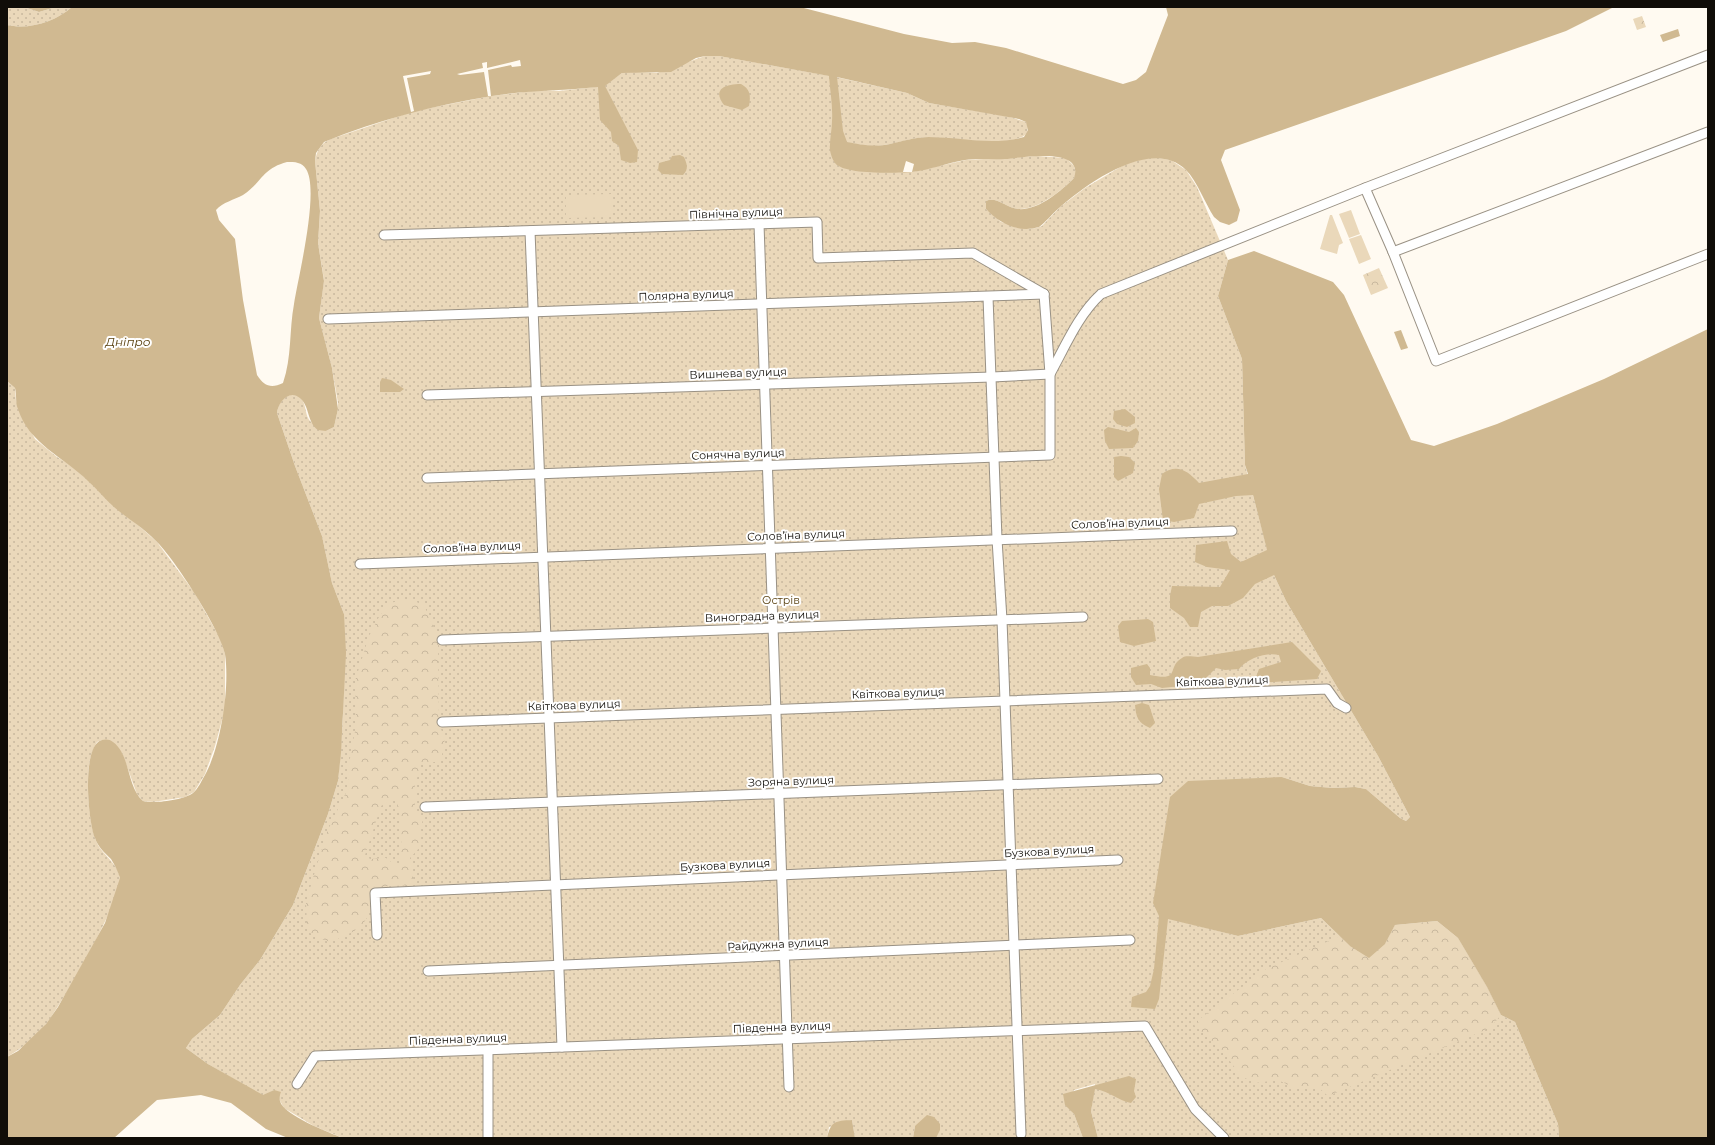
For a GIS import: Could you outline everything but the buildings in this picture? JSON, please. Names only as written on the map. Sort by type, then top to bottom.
[{"type":"street","points":[[1050,374],[1080,320],[1093,301],[1101,294],[1365,188],[1708,55]]},
{"type":"street","points":[[1393,252],[1708,132]]},
{"type":"street","points":[[1365,188],[1393,252],[1436,361],[1708,254]]},
{"type":"street","name":"Північна вулиця","points":[[384,235],[817,222],[818,258],[973,253],[1044,294]]},
{"type":"street","points":[[759,224],[789,1087]]},
{"type":"street","points":[[530,231],[562,1047]]},
{"type":"street","points":[[1044,294],[1050,374]]},
{"type":"street","name":"Полярна вулиця","points":[[328,319],[1044,294]]},
{"type":"street","points":[[988,297],[997,539],[1002,620],[1021,1134]]},
{"type":"street","name":"Вишнева вулиця","points":[[427,395],[1050,374]]},
{"type":"street","name":"Сонячна вулиця","points":[[427,478],[1050,455],[1050,374]]},
{"type":"street","name":"Соловʼїна вулиця","points":[[360,564],[1232,531]]},
{"type":"street","name":"Виноградна вулиця","points":[[442,640],[1083,617]]},
{"type":"street","name":"Квіткова вулиця","points":[[442,722],[1327,689],[1337,703],[1346,708]]},
{"type":"street","name":"Зоряна вулиця","points":[[425,808],[1158,779]]},
{"type":"street","name":"Бузкова вулиця","points":[[377,935],[375,893],[1118,860]]},
{"type":"street","name":"Райдужна вулиця","points":[[428,971],[1130,940]]},
{"type":"street","name":"Південна вулиця","points":[[297,1084],[315,1056],[1145,1026],[1195,1109],[1224,1138]]},
{"type":"street","points":[[488,1050],[488,1138]]},
{"type":"green space","points":[[7,7],[24,7],[39,12],[56,7],[72,7],[58,17],[41,24],[15,26],[7,25]]},
{"type":"green space","points":[[1642,16],[1646,27],[1637,30],[1633,19]]},
{"type":"green space","name":"Острів","points":[[705,56],[719,56],[836,77],[907,93],[929,103],[1006,116],[1026,122],[1028,129],[1026,134],[1012,140],[989,142],[930,137],[916,138],[875,146],[839,141],[912,172],[966,160],[1037,156],[1066,158],[1074,166],[1076,174],[1074,178],[1049,199],[1033,206],[1018,209],[994,200],[986,201],[986,209],[1001,222],[1029,229],[1042,226],[1060,207],[1085,188],[1127,163],[1151,157],[1171,160],[1186,170],[1197,187],[1228,260],[1218,296],[1242,359],[1245,465],[1274,575],[1286,601],[1378,756],[1410,817],[1406,821],[1400,818],[1366,789],[1355,787],[1333,788],[1310,786],[1282,777],[1159,916],[1238,936],[1321,918],[1350,946],[1385,944],[1395,925],[1458,938],[1487,987],[1501,1015],[1515,1022],[1558,1124],[1559,1138],[1098,1138],[1091,1111],[1095,1084],[1074,1090],[1065,1104],[1074,1114],[1083,1138],[936,1138],[915,1126],[913,1138],[855,1138],[852,1120],[829,1127],[827,1138],[343,1138],[314,1126],[284,1108],[274,1090],[263,1096],[208,1064],[186,1048],[192,1039],[220,1015],[240,985],[260,960],[293,905],[328,814],[338,781],[343,719],[344,614],[332,583],[322,536],[295,466],[277,413],[279,405],[283,399],[290,395],[298,396],[303,401],[310,421],[326,431],[334,427],[338,409],[332,368],[319,318],[324,280],[318,243],[320,211],[315,161],[318,150],[322,145],[331,139],[414,111],[491,96],[539,90],[559,91],[604,86],[622,73],[657,73]]},
{"type":"green space","points":[[613,194],[613,217],[566,218],[566,195]]},
{"type":"green space","points":[[1351,210],[1360,234],[1349,238],[1339,214]]},
{"type":"green space","points":[[1330,215],[1332,215],[1343,243],[1339,245],[1337,254],[1320,249]]},
{"type":"green space","points":[[1361,235],[1371,259],[1359,264],[1349,239]]},
{"type":"green space","points":[[1379,268],[1388,288],[1371,295],[1363,275]]},
{"type":"green space","points":[[7,381],[15,388],[16,401],[35,439],[57,457],[72,466],[157,542],[194,592],[221,640],[225,654],[225,709],[215,746],[205,774],[194,792],[185,797],[153,802],[143,801],[137,794],[122,753],[102,740],[97,742],[92,752],[89,765],[88,789],[90,817],[96,840],[100,848],[115,865],[119,873],[120,878],[118,889],[112,907],[90,952],[54,1013],[33,1038],[7,1057]]},
{"type":"green space","points":[[411,600],[424,605],[438,638],[439,725],[445,738],[441,761],[421,764],[415,785],[415,809],[423,819],[419,835],[421,846],[410,858],[414,885],[372,887],[370,909],[366,920],[358,929],[331,942],[312,936],[307,926],[306,902],[326,834],[349,786],[348,769],[356,726],[355,681],[369,636],[380,615],[390,603]],"holes":[[[396,798],[401,841],[398,867],[386,858],[370,859],[365,855],[381,806]]]},
{"type":"green space","points":[[1437,921],[1458,938],[1487,987],[1501,1015],[1490,1028],[1328,1096],[1318,1087],[1295,1088],[1278,1080],[1255,1083],[1241,1076],[1221,1049],[1193,1024],[1266,969],[1340,936],[1350,946],[1385,944],[1395,925]]},
{"type":"water","points":[[24,7],[56,7],[39,12]]},
{"type":"water","name":"Дніпро","points":[[72,7],[800,7],[904,34],[952,43],[975,42],[1006,48],[1123,84],[1136,80],[1146,72],[1168,15],[1166,7],[1614,7],[1566,31],[1225,150],[1221,160],[1240,210],[1237,221],[1229,225],[1220,222],[1214,217],[1194,180],[1186,170],[1172,161],[1156,158],[1138,161],[1120,167],[1102,176],[1085,187],[1056,210],[1039,227],[1024,229],[1010,226],[997,219],[986,209],[986,201],[998,201],[1018,209],[1033,207],[1049,199],[1063,189],[1074,178],[1075,168],[1070,161],[1049,156],[1036,156],[1005,159],[965,160],[912,172],[895,173],[849,170],[840,167],[835,163],[830,152],[832,104],[829,76],[719,56],[705,56],[696,58],[671,72],[622,73],[605,86],[638,150],[637,162],[630,163],[621,160],[619,146],[612,141],[611,132],[600,120],[598,87],[505,94],[449,104],[386,120],[324,142],[316,153],[315,161],[320,211],[318,243],[324,281],[319,318],[332,368],[338,409],[334,427],[326,431],[318,430],[314,427],[304,403],[297,396],[293,395],[285,398],[282,401],[277,413],[295,466],[322,536],[332,583],[344,614],[346,653],[341,753],[338,781],[328,814],[293,905],[260,960],[240,985],[220,1015],[192,1039],[186,1048],[208,1064],[263,1095],[274,1090],[281,1092],[280,1101],[289,1112],[308,1123],[343,1138],[288,1138],[266,1129],[231,1103],[201,1095],[157,1100],[114,1138],[7,1138],[7,1057],[18,1051],[46,1024],[58,1007],[105,923],[120,878],[111,859],[98,844],[92,829],[88,785],[91,755],[95,745],[102,740],[108,740],[112,741],[119,748],[126,762],[134,787],[143,801],[169,801],[183,798],[195,791],[211,763],[220,733],[226,683],[225,654],[222,643],[185,578],[164,550],[151,536],[114,507],[79,472],[48,449],[30,432],[18,409],[15,388],[7,381],[7,25],[24,26],[41,24],[58,17]],"holes":[[[837,77],[907,93],[929,103],[1019,119],[1026,122],[1028,130],[1024,137],[1000,141],[924,137],[879,145],[863,145],[847,142],[843,131]],[[287,162],[295,162],[306,169],[310,180],[311,195],[307,235],[292,314],[286,373],[283,383],[271,386],[262,382],[257,375],[243,300],[235,239],[219,220],[216,210],[229,201],[243,195],[272,168]]]},
{"type":"water","points":[[1678,29],[1680,36],[1663,42],[1660,35]]},
{"type":"water","points":[[741,84],[748,90],[750,99],[749,106],[742,110],[724,105],[719,95],[722,88]]},
{"type":"water","points":[[680,155],[684,157],[687,164],[687,169],[683,175],[662,174],[658,170],[659,163],[670,160],[672,156]]},
{"type":"water","points":[[1254,251],[1333,282],[1344,295],[1411,440],[1434,446],[1497,424],[1604,379],[1708,329],[1708,1138],[1559,1138],[1558,1124],[1515,1022],[1501,1015],[1487,987],[1458,938],[1437,921],[1395,925],[1385,944],[1369,958],[1350,946],[1321,918],[1238,936],[1168,919],[1159,999],[1155,1009],[1131,1007],[1132,997],[1146,992],[1150,986],[1154,969],[1159,916],[1153,903],[1170,797],[1188,781],[1282,777],[1310,786],[1333,788],[1355,787],[1366,789],[1400,818],[1406,821],[1410,817],[1378,756],[1286,601],[1274,575],[1255,584],[1243,598],[1228,606],[1212,606],[1201,612],[1198,627],[1190,627],[1184,618],[1170,608],[1172,586],[1220,587],[1230,570],[1207,567],[1195,562],[1196,545],[1227,541],[1231,554],[1241,562],[1267,550],[1253,495],[1236,496],[1199,504],[1194,518],[1174,522],[1163,520],[1159,489],[1162,474],[1173,469],[1186,472],[1199,483],[1248,474],[1245,465],[1242,359],[1218,296],[1228,260]]},
{"type":"water","points":[[1401,330],[1408,348],[1401,350],[1394,332]]},
{"type":"water","points":[[382,378],[391,380],[404,389],[400,392],[380,392],[380,382]]},
{"type":"water","points":[[1125,409],[1135,417],[1135,423],[1127,427],[1117,424],[1113,419],[1114,411]]},
{"type":"water","points":[[1108,427],[1129,432],[1136,428],[1139,432],[1138,441],[1133,448],[1109,449],[1105,441],[1104,430]]},
{"type":"water","points":[[1114,457],[1129,457],[1135,463],[1133,473],[1118,481],[1114,477]]},
{"type":"water","points":[[1148,619],[1153,622],[1156,641],[1134,646],[1120,642],[1118,626],[1122,621]]},
{"type":"water","points":[[1292,642],[1321,671],[1317,679],[1258,683],[1256,677],[1259,669],[1281,662],[1279,655],[1274,654],[1263,655],[1252,659],[1239,669],[1225,670],[1216,668],[1200,684],[1162,688],[1151,684],[1136,685],[1131,677],[1131,668],[1147,664],[1150,668],[1150,675],[1166,677],[1170,675],[1177,662],[1185,657],[1198,657]]},
{"type":"water","points":[[1142,703],[1149,705],[1155,723],[1150,728],[1140,722],[1136,713],[1135,705]]},
{"type":"water","points":[[1129,1076],[1136,1079],[1134,1091],[1136,1097],[1131,1103],[1095,1089],[1091,1111],[1098,1138],[1083,1138],[1074,1114],[1065,1105],[1063,1094]]},
{"type":"water","points":[[927,1115],[934,1117],[940,1124],[940,1130],[936,1138],[913,1138],[915,1126]]},
{"type":"water","points":[[852,1120],[855,1138],[827,1138],[832,1125],[841,1121]]},
{"type":"pier","points":[[520,60],[521,66],[512,67],[511,65],[488,70],[491,96],[488,96],[484,72],[460,75],[457,74],[483,68],[482,63],[487,62],[487,68]]},
{"type":"pier","points":[[431,71],[430,74],[407,78],[414,111],[411,112],[403,76]]},
{"type":"pier","points":[[906,161],[914,164],[912,172],[903,172]]}]
